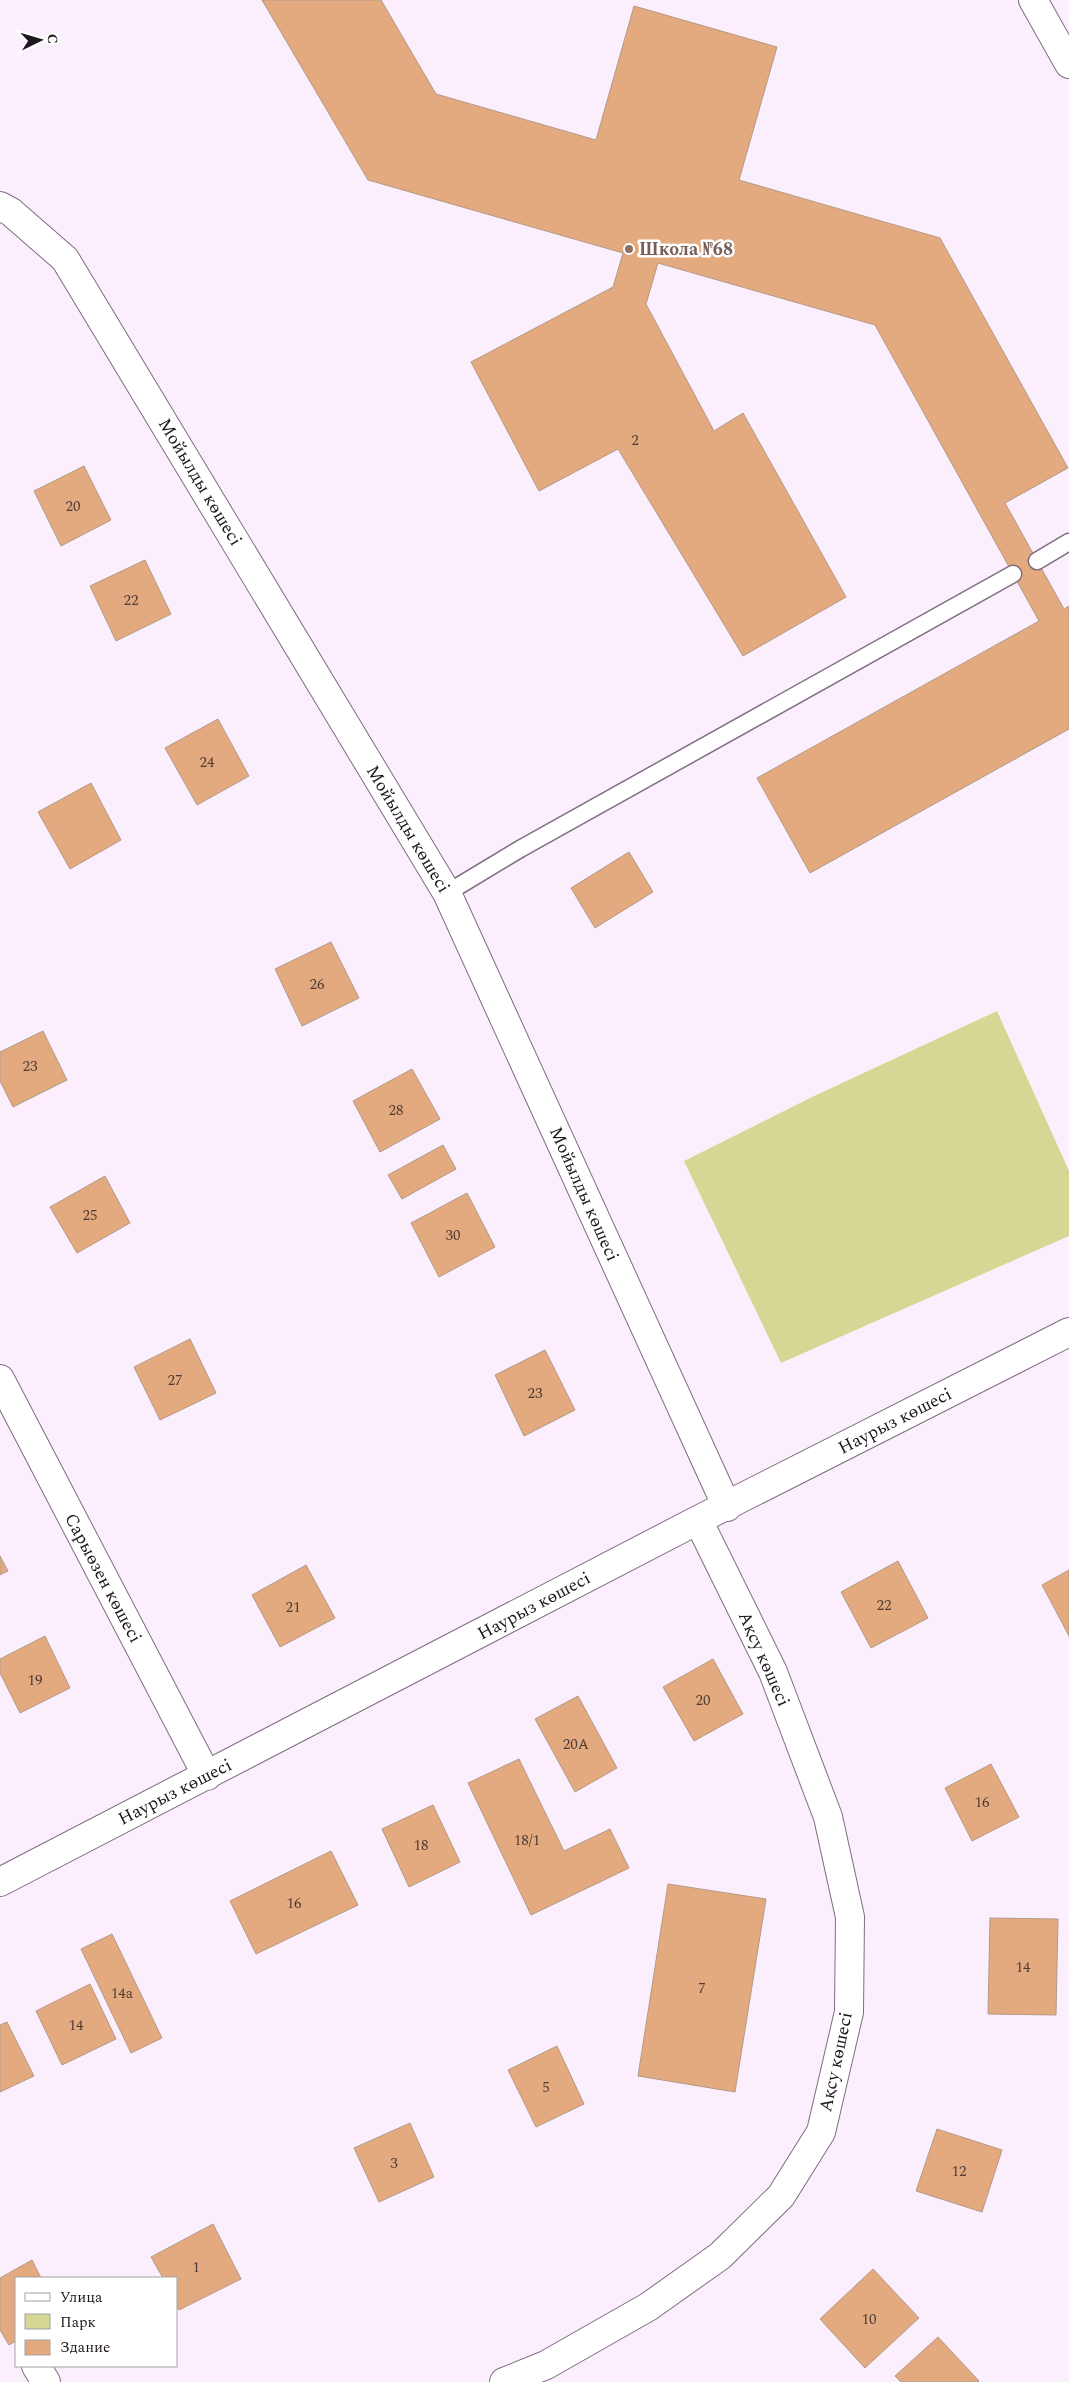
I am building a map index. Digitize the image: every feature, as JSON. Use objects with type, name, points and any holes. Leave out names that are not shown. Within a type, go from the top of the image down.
[{"type":"street","points":[[1033,0],[1069,64]]},
{"type":"street","name":"Мойылды көшесі","points":[[0,206],[11,212],[65,259],[447,893],[727,1508]]},
{"type":"street","name":"Наурыз көшесі","points":[[0,1882],[698,1520],[727,1508],[1069,1332]]},
{"type":"street","name":"Сарыөзен көшесі","points":[[0,1379],[207,1776]]},
{"type":"street","name":"Ақсу көшесі","points":[[504,2382],[546,2365],[648,2307],[720,2256],[781,2196],[821,2132],[849,2012],[850,1917],[828,1817],[773,1672],[698,1520]]},
{"type":"street","points":[[37,2367],[46,2382]]},
{"type":"lane","points":[[1037,561],[1069,542]]},
{"type":"lane","points":[[447,893],[529,844],[1013,574]]},
{"type":"green space","points":[[997,1011],[1069,1171],[1069,1236],[781,1363],[684,1161],[812,1097]]},
{"type":"building","points":[[262,0],[381,0],[436,94],[596,140],[634,6],[777,47],[739,180],[940,238],[1068,468],[1005,503],[1064,609],[1069,606],[1069,729],[810,873],[757,778],[1039,621],[875,325],[658,263],[646,304],[714,431],[743,413],[846,597],[743,656],[618,449],[539,491],[471,362],[613,287],[623,253],[368,180]]},
{"type":"building","points":[[84,466],[111,520],[61,546],[34,491]]},
{"type":"building","points":[[145,560],[171,614],[116,641],[90,586]]},
{"type":"building","points":[[218,719],[249,776],[197,805],[165,748]]},
{"type":"building","points":[[91,783],[121,840],[70,869],[38,812]]},
{"type":"building","points":[[629,852],[653,892],[595,928],[571,888]]},
{"type":"building","points":[[331,942],[359,998],[302,1026],[275,969]]},
{"type":"building","points":[[43,1031],[67,1080],[13,1107],[0,1081],[0,1052]]},
{"type":"building","points":[[412,1069],[440,1119],[380,1152],[353,1101]]},
{"type":"building","points":[[443,1145],[456,1169],[402,1199],[388,1175]]},
{"type":"building","points":[[105,1176],[130,1223],[77,1253],[50,1207]]},
{"type":"building","points":[[467,1193],[495,1247],[439,1277],[411,1223]]},
{"type":"building","points":[[190,1339],[216,1393],[160,1420],[134,1367]]},
{"type":"building","points":[[545,1350],[575,1410],[524,1436],[495,1375]]},
{"type":"building","points":[[0,1556],[8,1571],[0,1575]]},
{"type":"building","points":[[898,1561],[928,1618],[871,1648],[841,1592]]},
{"type":"building","points":[[306,1565],[335,1618],[280,1647],[252,1595]]},
{"type":"building","points":[[1069,1570],[1069,1636],[1042,1585]]},
{"type":"building","points":[[45,1636],[70,1688],[20,1713],[0,1673],[0,1659]]},
{"type":"building","points":[[713,1659],[743,1714],[694,1741],[663,1687]]},
{"type":"building","points":[[578,1696],[617,1768],[575,1792],[535,1719]]},
{"type":"building","points":[[519,1759],[564,1851],[610,1829],[629,1868],[531,1915],[468,1783]]},
{"type":"building","points":[[991,1764],[1019,1817],[972,1841],[945,1788]]},
{"type":"building","points":[[433,1805],[460,1862],[409,1887],[382,1829]]},
{"type":"building","points":[[331,1851],[358,1905],[256,1954],[230,1901]]},
{"type":"building","points":[[668,1884],[766,1899],[735,2092],[638,2076]]},
{"type":"building","points":[[990,1918],[1058,1919],[1056,2015],[988,2014]]},
{"type":"building","points":[[112,1934],[162,2038],[131,2053],[81,1949]]},
{"type":"building","points":[[90,1984],[116,2039],[62,2065],[36,2011]]},
{"type":"building","points":[[7,2022],[34,2076],[0,2092],[0,2025]]},
{"type":"building","points":[[557,2046],[584,2104],[536,2127],[508,2070]]},
{"type":"building","points":[[410,2123],[434,2177],[379,2202],[354,2148]]},
{"type":"building","points":[[937,2129],[1002,2150],[982,2212],[916,2191]]},
{"type":"building","points":[[213,2224],[241,2279],[179,2310],[178,2277],[162,2277],[151,2257]]},
{"type":"building","points":[[32,2260],[40,2277],[15,2277],[15,2342],[9,2345],[0,2330],[0,2278]]},
{"type":"building","points":[[873,2269],[919,2318],[865,2368],[820,2319]]},
{"type":"building","points":[[938,2337],[978,2382],[901,2382],[895,2376]]},
{"type":"place","name":"Школа №68","points":[[629,249]]}]
